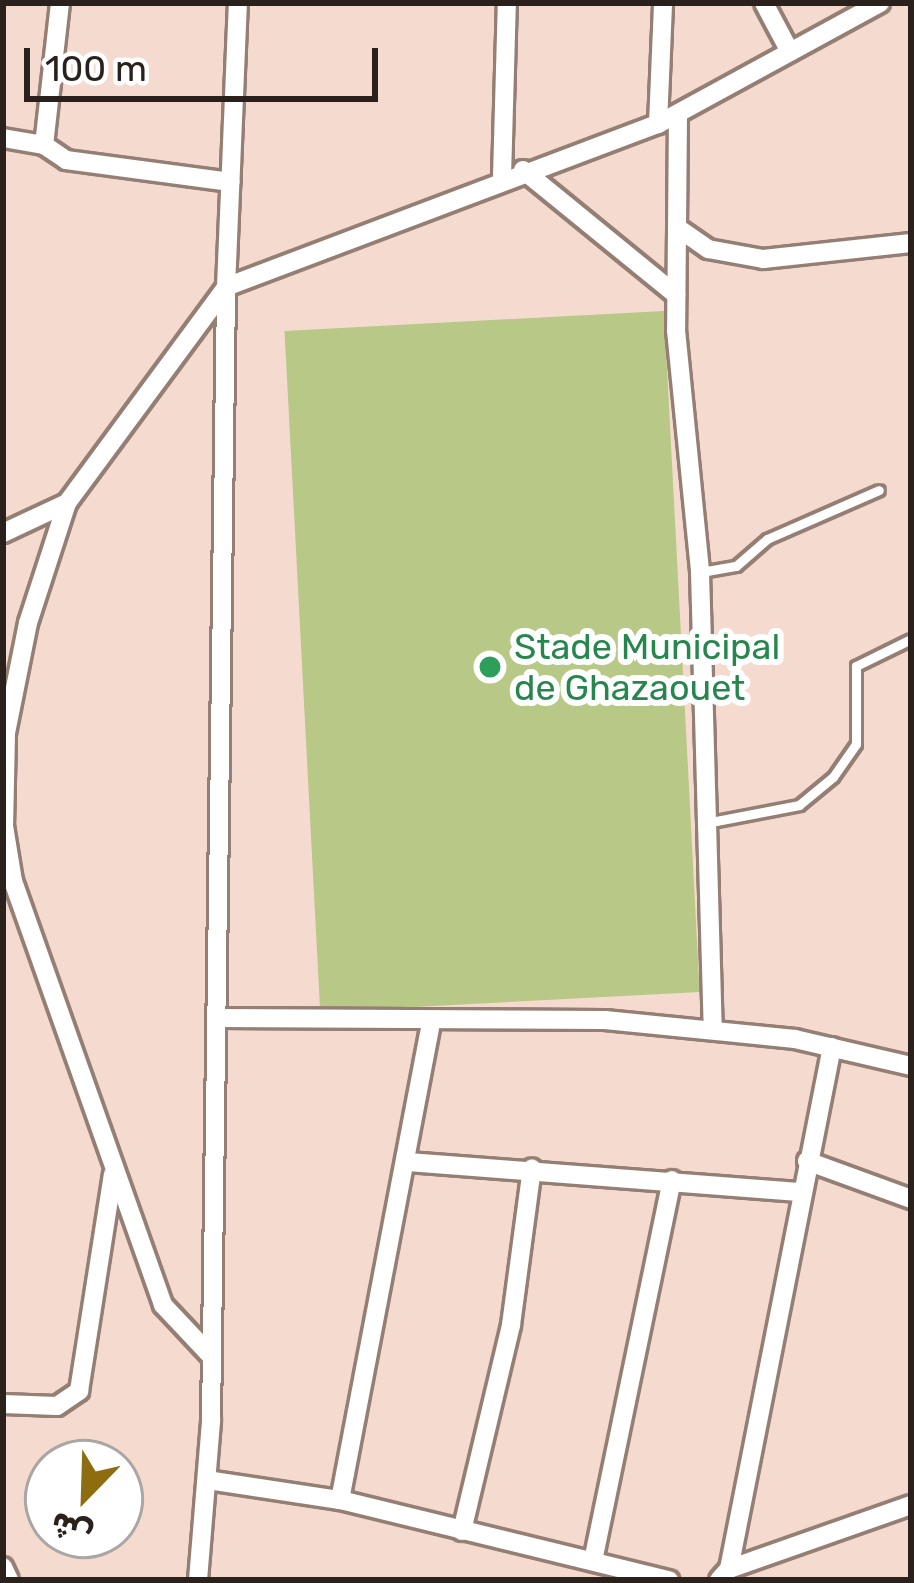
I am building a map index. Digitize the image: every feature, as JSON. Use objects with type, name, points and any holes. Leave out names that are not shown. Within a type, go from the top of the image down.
[{"type":"street","points":[[44,145],[60,3]]},
{"type":"street","points":[[198,1580],[211,1356],[226,286],[238,3]]},
{"type":"street","points":[[502,177],[507,3]]},
{"type":"street","points":[[658,124],[662,3]]},
{"type":"street","points":[[764,3],[790,52]]},
{"type":"street","points":[[211,1356],[163,1305],[13,880],[4,826],[12,703],[67,502],[226,286],[502,177],[658,124],[790,52],[849,11],[880,3]]},
{"type":"street","points":[[678,114],[676,295],[700,572],[711,822],[713,1028]]},
{"type":"street","points":[[3,138],[44,145],[80,163],[231,182]]},
{"type":"street","points":[[523,170],[676,295]]},
{"type":"street","points":[[678,228],[708,249],[763,259],[911,243]]},
{"type":"street","points":[[3,533],[67,502]]},
{"type":"street","points":[[218,1018],[713,1028],[832,1047],[911,1066]]},
{"type":"street","points":[[340,1501],[431,1023]]},
{"type":"street","points":[[724,1575],[832,1047]]},
{"type":"street","points":[[807,1161],[911,1199]]},
{"type":"street","points":[[408,1162],[799,1192]]},
{"type":"street","points":[[3,1403],[57,1406],[80,1391],[114,1168]]},
{"type":"street","points":[[462,1531],[511,1324],[532,1168]]},
{"type":"street","points":[[593,1562],[672,1180]]},
{"type":"street","points":[[207,1480],[340,1501],[669,1580]]},
{"type":"street","points":[[724,1575],[911,1505]]},
{"type":"street","points":[[3,1568],[9,1580]]},
{"type":"lane","points":[[700,572],[736,566],[767,539],[879,490]]},
{"type":"lane","points":[[711,822],[800,805],[833,777],[856,744],[856,666],[911,639]]},
{"type":"green space","name":"Stade Municipal de Ghazaouet","points":[[664,311],[700,992],[320,1012],[285,331]]},
{"type":"place","name":"Stade Municipal de Ghazaouet","points":[[490,667]]}]
